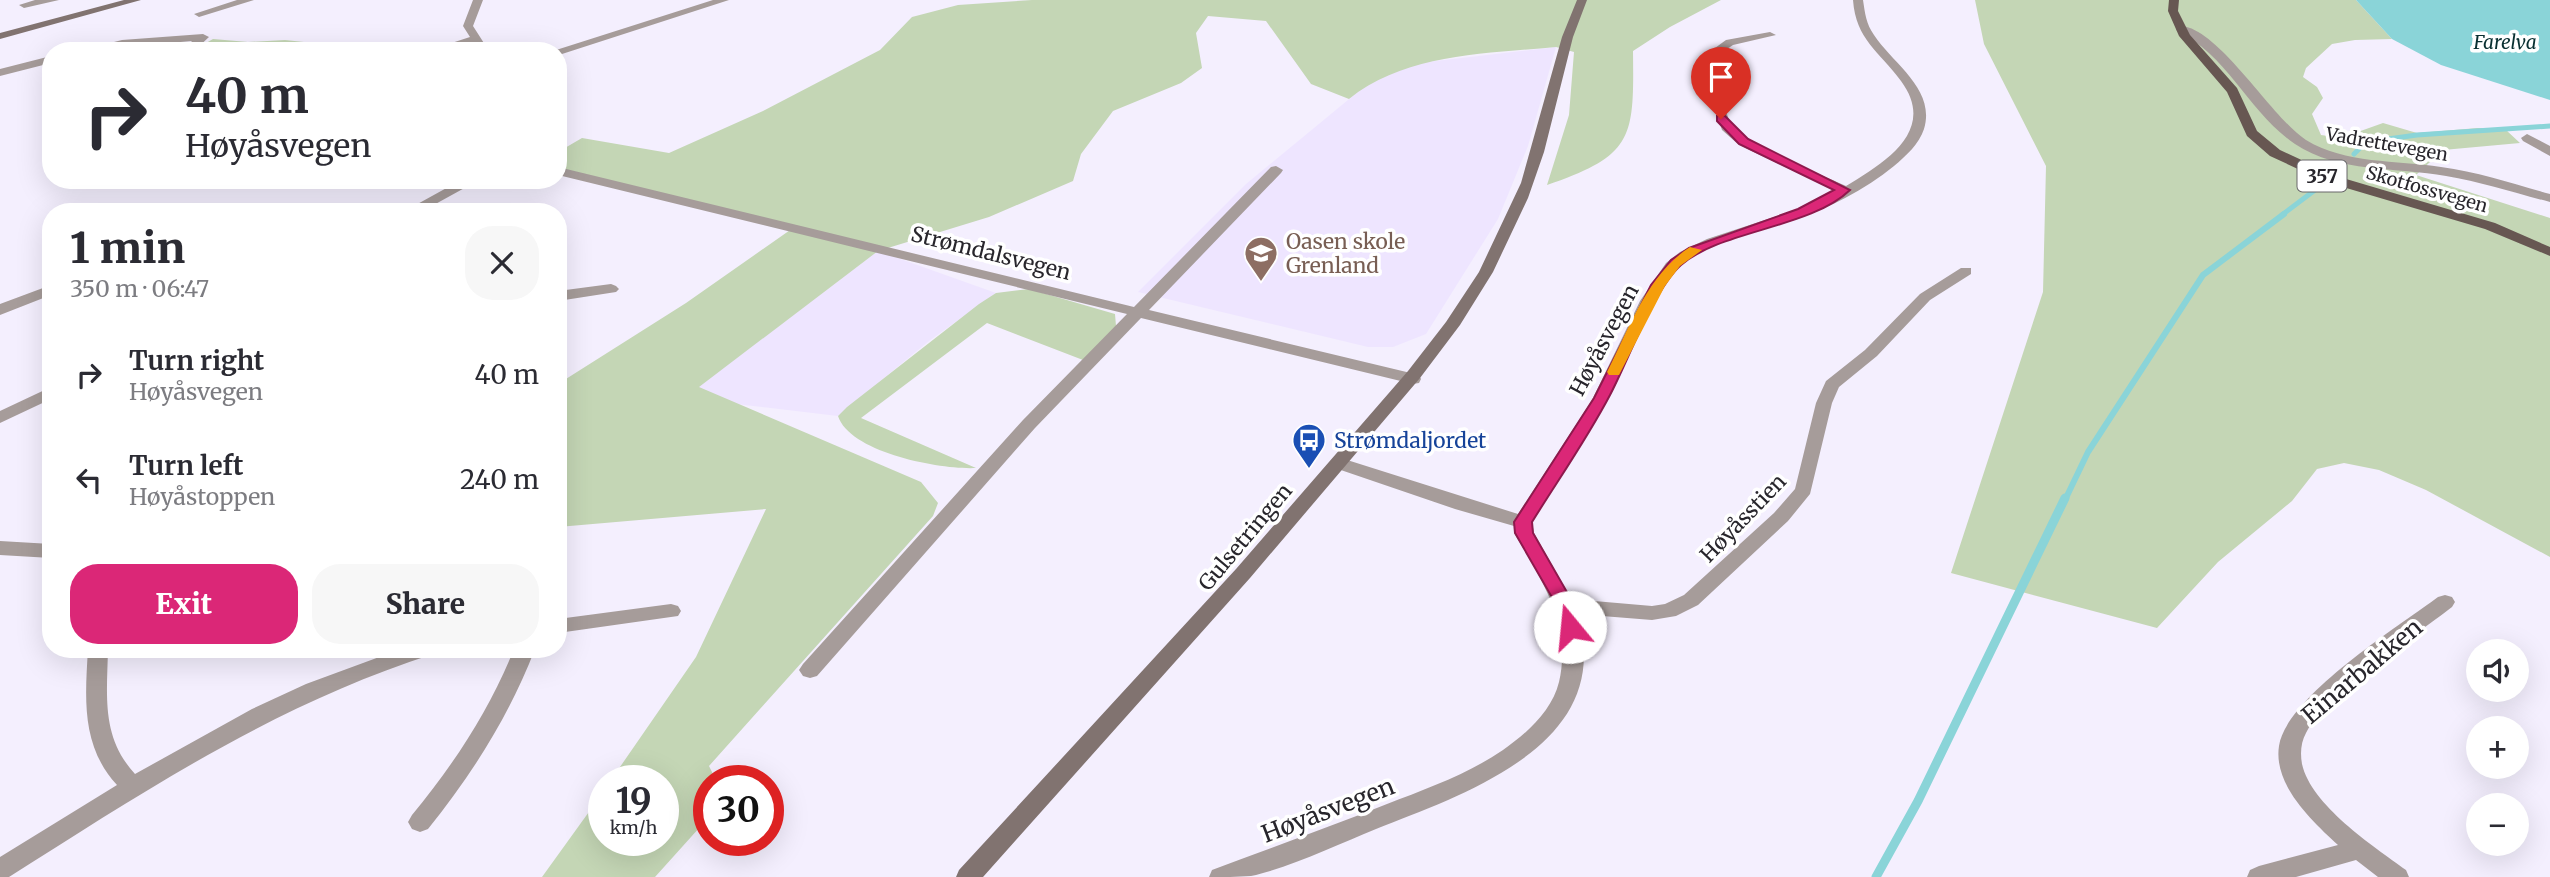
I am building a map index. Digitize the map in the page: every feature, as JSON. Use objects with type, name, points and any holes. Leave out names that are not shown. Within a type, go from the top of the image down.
[{"type":"main road","name":"Skotfossvegen","points":[[2174,0],[2173,11],[2180,28],[2233,91],[2251,133],[2275,153],[2331,180],[2490,226],[2550,252]]},
{"type":"street","points":[[24,5],[54,0]]},
{"type":"street","points":[[0,36],[136,0]]},
{"type":"street","points":[[199,14],[249,0]]},
{"type":"street","points":[[477,42],[468,26],[478,0]]},
{"type":"street","points":[[567,49],[724,0]]},
{"type":"street","name":"Gulsetringen","points":[[968,877],[1216,607],[1413,379],[1484,274],[1514,217],[1537,155],[1564,48],[1582,0]]},
{"type":"street","name":"Høyåsvegen","points":[[1221,877],[1481,776],[1531,741],[1550,720],[1563,697],[1572,669],[1573,648],[1566,606],[1524,533],[1523,522],[1601,398],[1658,285],[1675,263],[1706,244],[1803,212],[1844,190],[1895,159],[1918,132],[1918,99],[1901,73],[1865,32],[1858,15],[1858,0]]},
{"type":"street","name":"Vadrettevegen","points":[[2180,28],[2207,42],[2286,131],[2310,148],[2335,156],[2461,175],[2550,198]]},
{"type":"street","points":[[1770,35],[1730,42],[1718,50],[1716,65],[1721,119],[1744,142],[1844,190]]},
{"type":"street","points":[[136,42],[203,37],[197,42]]},
{"type":"street","points":[[464,42],[475,39]]},
{"type":"street","points":[[0,73],[42,61]]},
{"type":"street","points":[[2527,138],[2550,152]]},
{"type":"street","points":[[810,670],[1029,424],[1276,170]]},
{"type":"street","name":"Strømdalsvegen","points":[[567,173],[1413,379]]},
{"type":"street","points":[[427,203],[455,189]]},
{"type":"street","name":"Høyåsstien","points":[[1566,606],[1652,613],[1669,611],[1691,600],[1781,517],[1804,490],[1824,403],[1832,384],[1871,354],[1925,297],[1966,271]]},
{"type":"street","points":[[567,295],[611,289]]},
{"type":"street","points":[[0,310],[42,293]]},
{"type":"street","points":[[0,418],[42,397]]},
{"type":"street","points":[[1338,463],[1462,505],[1523,522]]},
{"type":"street","points":[[0,548],[42,550]]},
{"type":"street","name":"Einarbakken","points":[[2397,877],[2358,849],[2335,828],[2302,789],[2292,769],[2289,747],[2299,722],[2329,693],[2445,601]]},
{"type":"street","points":[[567,625],[671,611]]},
{"type":"street","points":[[98,658],[97,686],[104,748],[116,768],[134,788]]},
{"type":"street","points":[[0,870],[237,729],[330,682],[400,658]]},
{"type":"street","points":[[420,822],[464,768],[488,730],[512,684],[522,658]]},
{"type":"street","points":[[2259,877],[2358,849]]},
{"type":"shaded area","points":[[1556,47],[1528,146],[1498,219],[1426,334],[1393,347],[1368,347],[1138,292],[1246,184],[1371,81],[1418,63]]},
{"type":"shaded area","points":[[878,251],[996,293],[929,341],[838,416],[736,404],[698,387]]},
{"type":"green space","points":[[1032,0],[1721,0],[1670,27],[1633,51],[1632,104],[1623,139],[1613,152],[1597,164],[1547,185],[1569,115],[1574,52],[1556,47],[1448,58],[1396,72],[1349,99],[1311,84],[1266,21],[1208,16],[1196,33],[1202,68],[1181,83],[1113,111],[1081,154],[1073,181],[989,217],[878,251],[699,387],[921,482],[938,503],[933,516],[710,765],[693,765],[693,835],[679,850],[679,765],[621,765],[696,657],[766,509],[567,526],[567,378],[686,303],[793,228],[567,173],[567,147],[582,138],[669,153],[763,111],[880,50],[912,17],[958,5]]},
{"type":"green space","points":[[1975,0],[2356,0],[2392,39],[2332,44],[2306,68],[2303,77],[2317,87],[2323,98],[2312,114],[2321,135],[2341,138],[2383,123],[2417,133],[2478,128],[2506,130],[2520,143],[2443,150],[2416,175],[2550,218],[2550,557],[2426,490],[2379,470],[2344,463],[2317,469],[2292,501],[2218,562],[2157,628],[1951,573],[2043,292],[2046,166],[1984,44]]},
{"type":"green space","points":[[213,39],[248,42],[208,42]]},
{"type":"green space","points":[[285,40],[304,42],[248,42]]},
{"type":"green space","points":[[1029,289],[1115,314],[1116,326],[1083,360],[987,323],[861,418],[976,468],[942,466],[899,457],[860,440],[846,429],[838,416],[847,407],[979,304],[996,293]]},
{"type":"green space","points":[[588,813],[588,856],[674,856],[655,877],[542,877]]},
{"type":"water","name":"Farelva","points":[[2356,0],[2550,0],[2550,100],[2441,65],[2392,39]]},
{"type":"waterway","points":[[2354,154],[2366,142],[2417,135],[2550,126]]},
{"type":"waterway","points":[[2282,215],[2323,184]]},
{"type":"waterway","points":[[2065,500],[2088,452],[2203,275],[2284,214]]},
{"type":"waterway","points":[[1876,877],[1918,801],[2065,498]]},
{"type":"slow traffic","points":[[1614,372],[1658,285],[1675,263],[1695,250]]},
{"type":"place","name":"Oasen skole Grenland","points":[[1261,283]]},
{"type":"place","name":"Strømdaljordet","points":[[1309,470]]},
{"type":"route","points":[[1570,627],[1566,606],[1524,533],[1523,522],[1532,503],[1601,398],[1658,285],[1675,263],[1706,244],[1803,212],[1844,190],[1744,142],[1734,135],[1721,119]]}]
